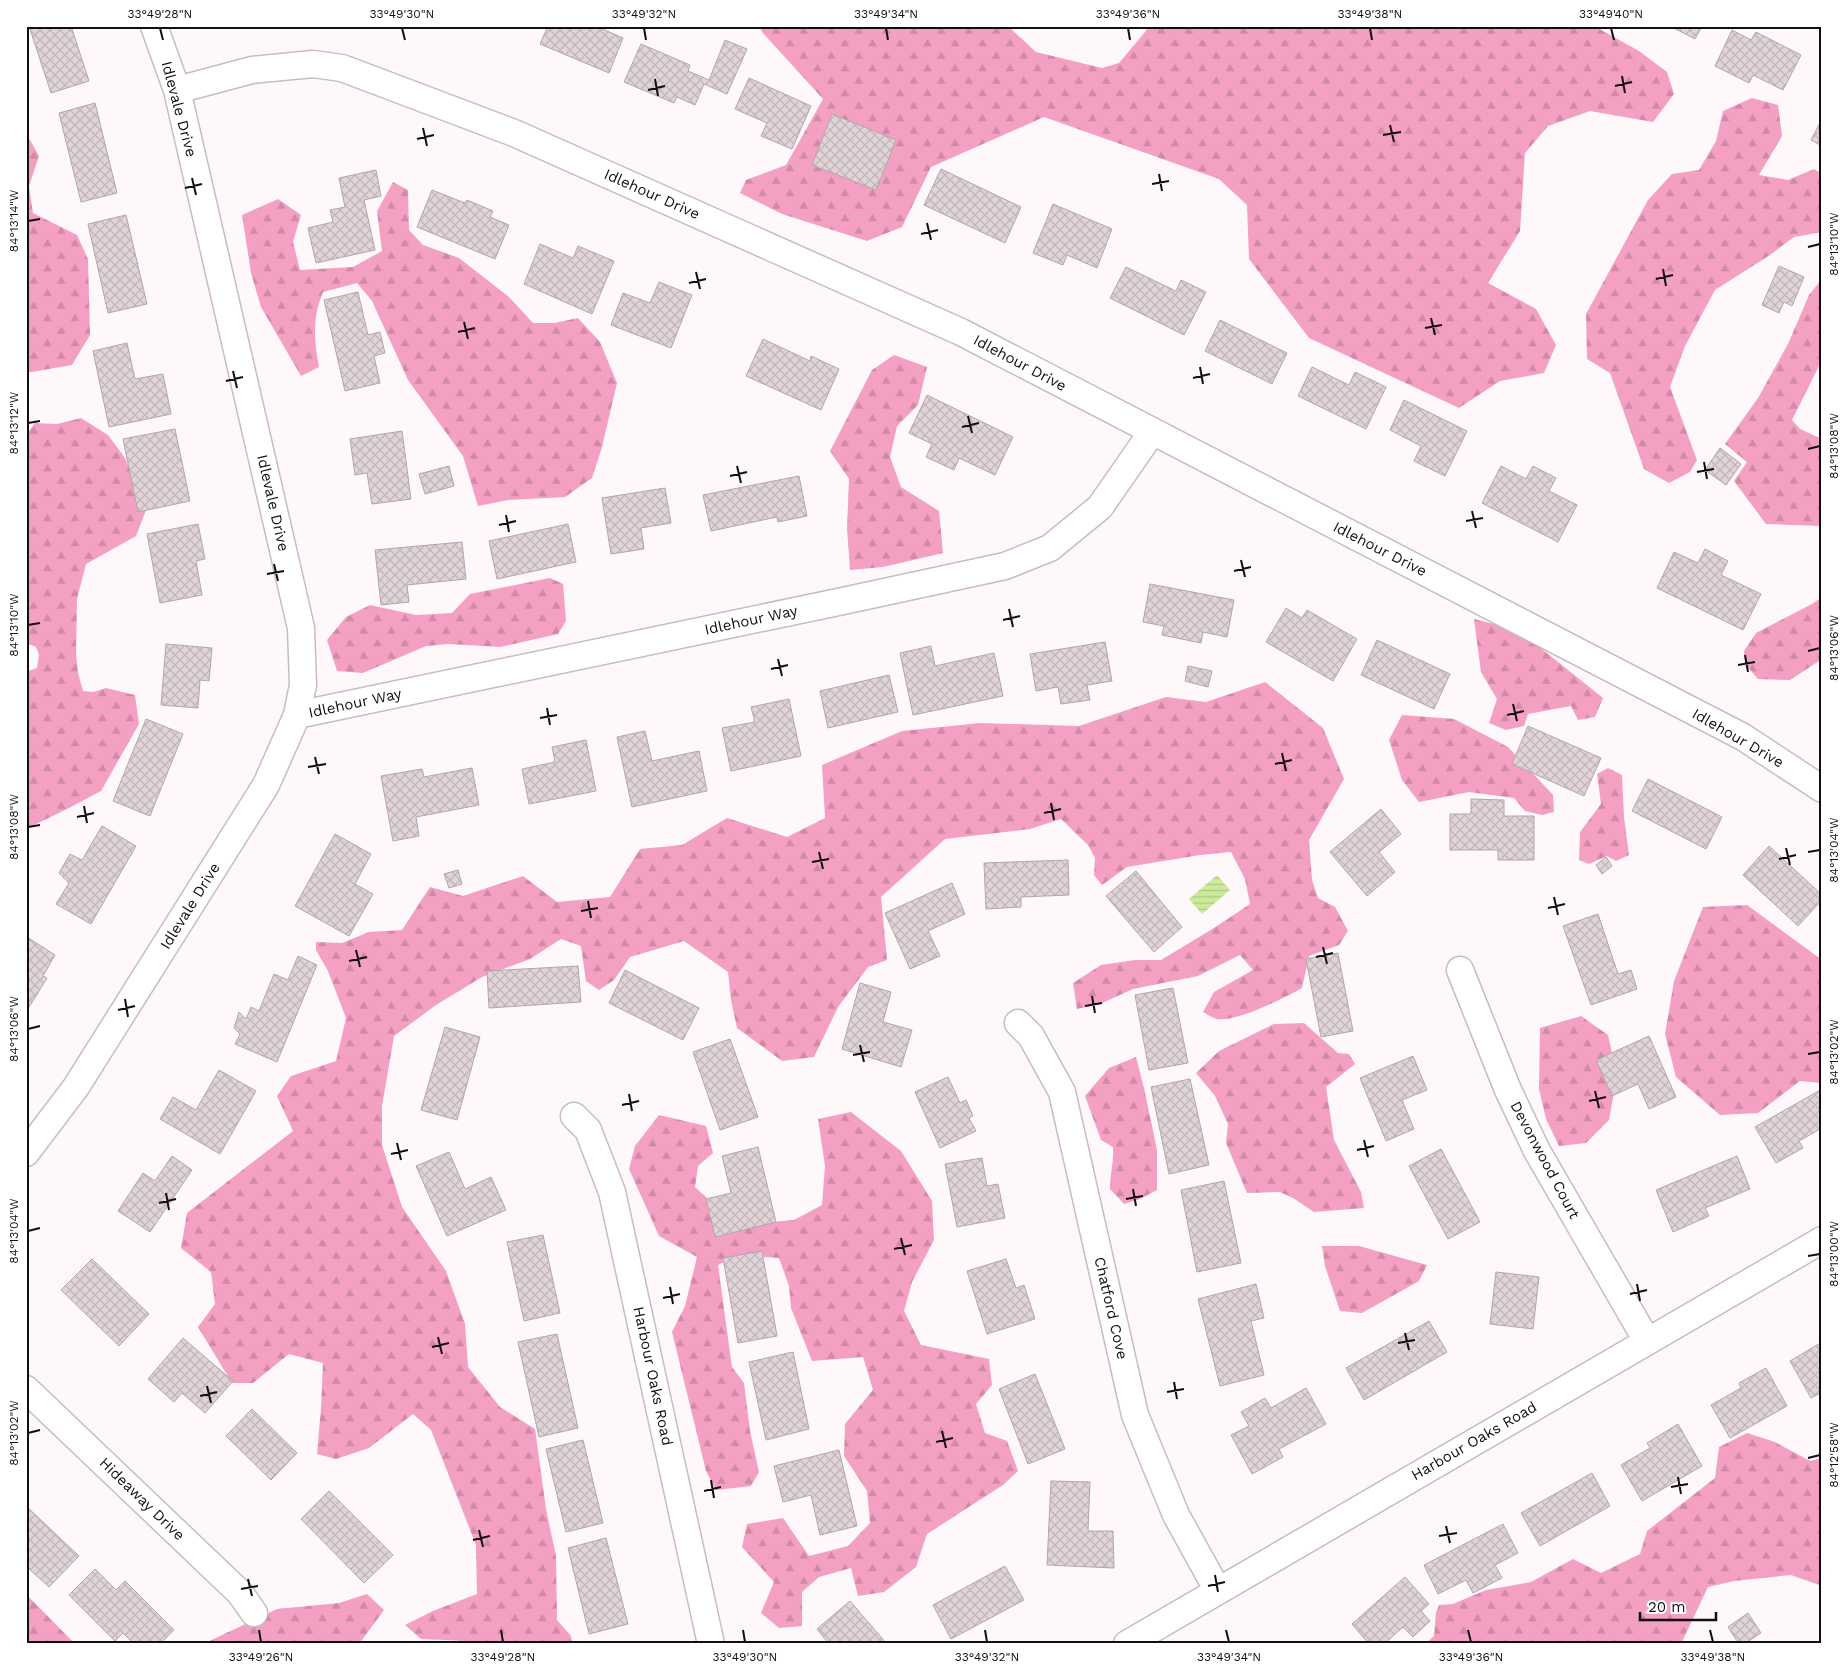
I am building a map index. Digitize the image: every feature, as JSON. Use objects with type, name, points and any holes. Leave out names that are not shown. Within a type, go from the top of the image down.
[{"type":"street","name":"Idlevale Drive","points":[[26,1153],[76,1087],[266,785],[297,715],[303,685],[302,628],[177,90],[154,26]]},
{"type":"street","name":"Idlehour Drive","points":[[177,90],[252,70],[313,64],[342,68],[514,133],[961,332],[1743,738],[1822,789]]},
{"type":"street","name":"Idlehour Way","points":[[297,715],[824,606],[1004,566],[1050,548],[1100,507],[1152,432]]},
{"type":"street","name":"Devonwood Court","points":[[1460,970],[1508,1090],[1537,1151],[1646,1341]]},
{"type":"street","name":"Chatford Cove","points":[[1018,1023],[1031,1036],[1062,1092],[1135,1415],[1176,1516],[1218,1591]]},
{"type":"street","name":"Harbour Oaks Road","points":[[574,1116],[588,1130],[612,1192],[711,1644]]},
{"type":"street","name":"Harbour Oaks Road","points":[[1127,1644],[1822,1240]]},
{"type":"street","name":"Hideaway Drive","points":[[26,1388],[240,1593],[254,1613]]},
{"type":"green space","points":[[760,26],[1012,26],[1011,29],[1036,52],[1102,68],[1119,63],[1150,26],[1594,26],[1639,51],[1667,72],[1674,94],[1653,122],[1590,111],[1548,126],[1525,153],[1520,231],[1488,283],[1536,309],[1556,345],[1544,373],[1500,381],[1459,408],[1309,338],[1249,259],[1247,205],[1219,179],[1044,117],[931,167],[902,227],[867,241],[782,214],[740,193],[746,180],[786,165],[823,99],[762,32]]},
{"type":"green space","points":[[1752,98],[1778,105],[1782,136],[1759,175],[1788,180],[1814,169],[1822,174],[1822,232],[1794,237],[1770,255],[1715,290],[1685,346],[1670,387],[1697,460],[1690,472],[1669,483],[1644,469],[1610,373],[1587,359],[1586,314],[1648,200],[1672,174],[1699,170],[1716,141],[1723,111]]},
{"type":"green space","points":[[26,133],[39,156],[29,186],[33,213],[77,235],[88,259],[90,335],[72,365],[26,373]]},
{"type":"green space","points":[[393,182],[408,190],[409,230],[423,245],[459,258],[509,297],[533,323],[554,323],[578,318],[600,342],[617,383],[602,447],[592,478],[565,497],[508,500],[478,506],[463,456],[408,380],[372,301],[357,283],[323,292],[317,311],[315,330],[319,367],[301,376],[261,307],[251,273],[242,215],[278,199],[301,215],[293,242],[300,270],[353,267],[382,251],[377,211]]},
{"type":"green space","points":[[1822,279],[1822,360],[1792,420],[1800,429],[1822,439],[1822,526],[1766,524],[1734,481],[1747,462],[1725,444],[1758,398],[1788,344],[1809,295]]},
{"type":"green space","points":[[894,355],[927,367],[918,405],[897,426],[890,457],[901,487],[939,511],[943,553],[883,567],[850,570],[847,528],[849,479],[830,451],[872,370]]},
{"type":"green space","points":[[81,418],[108,435],[125,458],[146,510],[136,536],[86,564],[77,599],[76,654],[78,673],[83,691],[94,692],[106,688],[135,695],[139,724],[101,791],[26,829],[26,672],[37,668],[39,655],[36,647],[26,643],[26,554],[28,552],[26,525],[26,435],[35,423],[57,424]]},
{"type":"green space","points":[[550,578],[563,584],[566,621],[558,634],[500,647],[449,644],[426,646],[363,673],[337,671],[327,640],[346,617],[370,605],[416,615],[452,613],[470,594]]},
{"type":"green space","points":[[1822,597],[1822,659],[1790,680],[1758,679],[1745,664],[1744,651],[1756,633]]},
{"type":"green space","points":[[1474,619],[1518,630],[1603,698],[1595,717],[1578,720],[1571,706],[1528,714],[1524,726],[1506,730],[1489,723],[1497,699],[1481,672]]},
{"type":"green space","points":[[1265,682],[1323,728],[1344,779],[1309,840],[1312,880],[1318,898],[1335,907],[1348,931],[1339,945],[1309,956],[1302,988],[1261,1008],[1226,1019],[1217,1019],[1203,1012],[1214,992],[1253,970],[1240,955],[1198,976],[1133,989],[1100,1004],[1077,1009],[1073,983],[1101,965],[1135,960],[1161,960],[1250,904],[1245,879],[1231,852],[1127,867],[1102,885],[1094,875],[1095,858],[1088,845],[1061,819],[1030,829],[945,839],[881,897],[887,960],[868,967],[838,1007],[814,1057],[782,1061],[737,1028],[728,972],[684,941],[630,957],[614,980],[599,990],[586,981],[581,946],[561,939],[530,959],[482,977],[436,1005],[394,1036],[382,1106],[382,1145],[402,1207],[446,1271],[465,1324],[468,1367],[500,1407],[535,1429],[546,1509],[556,1556],[557,1620],[571,1636],[572,1644],[491,1644],[490,1642],[421,1639],[405,1625],[433,1611],[477,1594],[476,1545],[431,1430],[413,1414],[369,1448],[336,1459],[317,1454],[323,1363],[289,1354],[253,1383],[232,1383],[198,1327],[215,1304],[211,1272],[181,1248],[187,1213],[293,1131],[277,1096],[291,1076],[336,1061],[346,1018],[328,971],[316,950],[316,942],[342,943],[369,932],[402,930],[430,887],[463,896],[523,876],[557,902],[610,897],[640,849],[682,845],[727,818],[787,837],[825,818],[822,765],[902,731],[980,723],[1079,726],[1166,697],[1206,702]]},
{"type":"green space","points":[[1402,715],[1454,719],[1508,747],[1553,795],[1554,812],[1542,815],[1525,811],[1514,798],[1469,792],[1419,802],[1402,780],[1389,740]]},
{"type":"green space","points":[[1608,768],[1622,775],[1624,817],[1629,855],[1616,861],[1607,856],[1589,864],[1579,860],[1580,832],[1601,804],[1597,774]]},
{"type":"green space","points":[[1747,905],[1822,960],[1822,1083],[1800,1081],[1758,1113],[1720,1115],[1676,1077],[1665,1034],[1674,981],[1703,907]]},
{"type":"green space","points":[[1581,1016],[1608,1035],[1617,1075],[1609,1120],[1586,1143],[1559,1146],[1546,1119],[1539,1089],[1540,1028]]},
{"type":"green space","points":[[1304,1023],[1338,1053],[1349,1054],[1355,1064],[1326,1087],[1334,1140],[1361,1192],[1364,1208],[1314,1212],[1280,1192],[1247,1193],[1226,1143],[1228,1124],[1215,1096],[1196,1073],[1219,1051],[1274,1024]]},
{"type":"green space","points":[[1136,1057],[1157,1150],[1157,1190],[1140,1199],[1124,1204],[1110,1189],[1113,1147],[1101,1140],[1085,1096],[1109,1068]]},
{"type":"green space","points":[[851,1112],[901,1151],[932,1201],[934,1240],[912,1282],[904,1311],[921,1345],[989,1359],[992,1385],[976,1404],[985,1433],[1007,1441],[1018,1471],[1003,1485],[927,1534],[916,1567],[884,1592],[858,1596],[851,1568],[819,1577],[802,1592],[802,1626],[779,1628],[761,1613],[774,1582],[742,1547],[747,1524],[783,1518],[809,1556],[848,1546],[870,1523],[867,1491],[844,1456],[845,1424],[873,1390],[863,1357],[812,1361],[791,1308],[789,1286],[779,1258],[737,1255],[718,1265],[732,1367],[744,1383],[750,1431],[759,1472],[751,1486],[716,1490],[706,1471],[672,1332],[685,1306],[697,1257],[659,1236],[629,1169],[635,1146],[659,1115],[706,1126],[713,1153],[698,1166],[695,1187],[736,1225],[794,1220],[822,1205],[825,1166],[818,1119]]},
{"type":"green space","points":[[1322,1246],[1359,1246],[1427,1265],[1419,1281],[1362,1313],[1340,1311],[1325,1266]]},
{"type":"green space","points":[[1747,1433],[1775,1442],[1810,1461],[1822,1458],[1822,1586],[1791,1575],[1734,1581],[1708,1587],[1681,1644],[1425,1644],[1434,1636],[1436,1613],[1439,1605],[1453,1604],[1486,1590],[1531,1582],[1573,1559],[1601,1573],[1640,1554],[1647,1531],[1715,1478],[1719,1447]]},
{"type":"green space","points":[[26,1594],[75,1644],[26,1644]]},
{"type":"green space","points":[[367,1594],[384,1610],[359,1644],[203,1644],[277,1609],[339,1603]]},
{"type":"shaded area","points":[[1217,875],[1230,890],[1202,914],[1189,899]]},
{"type":"building","points":[[29,26],[71,26],[89,81],[51,93]]},
{"type":"building","points":[[548,26],[596,26],[623,38],[609,73],[540,44]]},
{"type":"building","points":[[1670,26],[1702,26],[1695,39]]},
{"type":"building","points":[[1732,30],[1751,40],[1756,32],[1801,55],[1783,90],[1753,75],[1749,83],[1715,66]]},
{"type":"building","points":[[725,40],[747,49],[727,94],[704,84],[695,105],[677,97],[674,103],[624,82],[641,44],[690,65],[688,71],[709,80]]},
{"type":"building","points":[[749,78],[811,106],[792,149],[761,136],[767,123],[735,109]]},
{"type":"building","points":[[95,103],[117,193],[81,202],[59,113]]},
{"type":"building","points":[[832,114],[896,140],[876,190],[812,165]]},
{"type":"building","points":[[1822,119],[1822,146],[1811,140]]},
{"type":"building","points":[[941,169],[1021,207],[1005,243],[924,205]]},
{"type":"building","points":[[376,170],[381,196],[364,200],[375,250],[316,263],[308,228],[333,222],[330,210],[345,207],[339,178]]},
{"type":"building","points":[[432,190],[465,203],[467,200],[493,211],[490,217],[509,225],[495,259],[417,227]]},
{"type":"building","points":[[1053,204],[1112,229],[1097,268],[1067,255],[1063,265],[1033,253]]},
{"type":"building","points":[[126,215],[147,304],[108,313],[88,224]]},
{"type":"building","points":[[540,244],[573,258],[578,246],[614,261],[592,314],[524,284]]},
{"type":"building","points":[[1779,266],[1804,277],[1792,306],[1784,302],[1779,313],[1762,305]]},
{"type":"building","points":[[1126,267],[1176,291],[1181,280],[1206,292],[1184,335],[1110,298]]},
{"type":"building","points":[[659,282],[692,295],[671,348],[611,325],[623,293],[650,303]]},
{"type":"building","points":[[358,292],[368,335],[380,332],[385,353],[374,356],[380,383],[345,391],[324,300]]},
{"type":"building","points":[[1220,320],[1287,353],[1272,384],[1205,351]]},
{"type":"building","points":[[763,339],[810,361],[811,356],[839,369],[821,410],[746,376]]},
{"type":"building","points":[[127,343],[135,379],[163,374],[171,414],[109,427],[93,351]]},
{"type":"building","points":[[1312,367],[1349,385],[1355,372],[1386,387],[1366,429],[1298,396]]},
{"type":"building","points":[[927,395],[1013,437],[995,475],[959,458],[954,470],[926,457],[932,444],[909,433]]},
{"type":"building","points":[[1404,400],[1467,431],[1445,476],[1414,461],[1421,446],[1390,430]]},
{"type":"building","points":[[175,429],[190,501],[138,512],[123,439]]},
{"type":"building","points":[[402,431],[411,499],[372,504],[367,473],[355,475],[350,439]]},
{"type":"building","points":[[1720,448],[1741,464],[1726,485],[1705,470]]},
{"type":"building","points":[[449,466],[454,486],[425,494],[419,474]]},
{"type":"building","points":[[1501,466],[1526,479],[1533,466],[1556,478],[1549,491],[1577,505],[1558,542],[1482,503]]},
{"type":"building","points":[[799,476],[807,516],[778,522],[777,517],[711,531],[703,495]]},
{"type":"building","points":[[665,488],[671,523],[641,528],[644,549],[611,554],[602,498]]},
{"type":"building","points":[[198,524],[205,559],[196,561],[202,595],[160,603],[147,534]]},
{"type":"building","points":[[568,524],[576,562],[497,579],[489,541]]},
{"type":"building","points":[[462,542],[466,579],[407,585],[409,602],[381,605],[375,550]]},
{"type":"building","points":[[1705,549],[1728,561],[1721,575],[1761,594],[1743,630],[1657,588],[1674,552],[1698,563]]},
{"type":"building","points":[[1150,584],[1234,600],[1227,637],[1203,632],[1201,643],[1162,635],[1164,626],[1143,622]]},
{"type":"building","points":[[1286,608],[1302,618],[1307,610],[1357,639],[1333,681],[1266,642]]},
{"type":"building","points":[[1377,640],[1450,674],[1434,709],[1361,675]]},
{"type":"building","points":[[1105,642],[1112,681],[1087,685],[1090,700],[1061,704],[1058,687],[1036,691],[1030,654]]},
{"type":"building","points":[[166,644],[212,648],[209,681],[200,680],[198,708],[161,705]]},
{"type":"building","points":[[931,646],[935,666],[994,653],[1003,696],[913,715],[900,653]]},
{"type":"building","points":[[1188,666],[1212,671],[1208,687],[1185,681]]},
{"type":"building","points":[[889,675],[898,712],[828,728],[820,691]]},
{"type":"building","points":[[789,699],[801,756],[731,771],[722,728],[755,722],[751,707]]},
{"type":"building","points":[[146,719],[183,734],[150,816],[113,801]]},
{"type":"building","points":[[1528,726],[1601,758],[1584,796],[1512,764]]},
{"type":"building","points":[[645,731],[652,761],[699,751],[707,791],[632,807],[617,737]]},
{"type":"building","points":[[586,740],[596,791],[529,804],[522,769],[555,762],[552,747]]},
{"type":"building","points":[[472,768],[479,805],[416,817],[419,836],[393,841],[381,776],[422,769],[424,777]]},
{"type":"building","points":[[1648,779],[1722,817],[1706,849],[1632,811]]},
{"type":"building","points":[[1471,799],[1504,800],[1504,816],[1534,816],[1534,860],[1498,860],[1498,850],[1450,850],[1450,814],[1471,814]]},
{"type":"building","points":[[1381,809],[1401,834],[1379,852],[1395,872],[1367,896],[1330,852]]},
{"type":"building","points":[[102,826],[136,846],[91,924],[56,904],[69,883],[59,873],[70,854],[82,860]]},
{"type":"building","points":[[335,834],[371,854],[355,884],[373,894],[349,936],[295,906]]},
{"type":"building","points":[[1769,846],[1822,895],[1822,900],[1798,926],[1743,875]]},
{"type":"building","points":[[1606,857],[1612,866],[1602,874],[1596,865]]},
{"type":"building","points":[[1068,860],[1069,895],[1021,897],[1021,907],[986,909],[984,863]]},
{"type":"building","points":[[458,870],[462,884],[449,888],[444,874]]},
{"type":"building","points":[[1136,871],[1182,927],[1154,952],[1106,896]]},
{"type":"building","points":[[952,883],[965,914],[928,931],[940,956],[910,969],[885,913]]},
{"type":"building","points":[[1598,914],[1618,974],[1631,970],[1637,989],[1591,1005],[1563,926]]},
{"type":"building","points":[[27,937],[55,955],[43,976],[47,978],[26,1012]]},
{"type":"building","points":[[1338,953],[1353,1031],[1321,1037],[1306,959]]},
{"type":"building","points":[[298,956],[317,965],[277,1062],[235,1044],[240,1034],[234,1028],[239,1012],[246,1019],[251,1007],[259,1011],[274,974],[288,980]]},
{"type":"building","points":[[578,966],[581,1002],[489,1008],[487,971]]},
{"type":"building","points":[[625,970],[699,1008],[683,1040],[609,1003]]},
{"type":"building","points":[[860,983],[891,992],[883,1022],[912,1030],[901,1067],[842,1049]]},
{"type":"building","points":[[1173,988],[1188,1063],[1149,1070],[1135,995]]},
{"type":"building","points":[[445,1027],[480,1037],[457,1120],[421,1110]]},
{"type":"building","points":[[1649,1036],[1676,1097],[1649,1109],[1638,1084],[1612,1096],[1596,1060]]},
{"type":"building","points":[[730,1039],[758,1117],[720,1130],[693,1052]]},
{"type":"building","points":[[1413,1056],[1427,1090],[1402,1100],[1414,1129],[1386,1141],[1360,1078]]},
{"type":"building","points":[[219,1070],[256,1091],[220,1154],[160,1119],[173,1097],[196,1110]]},
{"type":"building","points":[[948,1077],[960,1103],[966,1100],[973,1116],[969,1118],[976,1131],[940,1148],[915,1092]]},
{"type":"building","points":[[1190,1079],[1209,1165],[1169,1174],[1151,1087]]},
{"type":"building","points":[[1822,1089],[1822,1128],[1799,1141],[1803,1148],[1776,1163],[1755,1127]]},
{"type":"building","points":[[758,1147],[776,1222],[715,1237],[706,1199],[731,1193],[722,1156]]},
{"type":"building","points":[[1441,1149],[1480,1222],[1448,1239],[1409,1166]]},
{"type":"building","points":[[449,1152],[465,1189],[491,1177],[506,1210],[447,1236],[416,1166]]},
{"type":"building","points":[[172,1156],[192,1170],[150,1232],[118,1211],[143,1173],[155,1181]]},
{"type":"building","points":[[1737,1156],[1750,1189],[1705,1208],[1709,1216],[1673,1232],[1656,1190]]},
{"type":"building","points":[[982,1158],[987,1186],[998,1184],[1005,1218],[957,1227],[945,1164]]},
{"type":"building","points":[[1224,1181],[1241,1263],[1197,1272],[1181,1190]]},
{"type":"building","points":[[543,1235],[560,1313],[524,1321],[507,1242]]},
{"type":"building","points":[[762,1251],[777,1336],[738,1343],[723,1258]]},
{"type":"building","points":[[92,1259],[149,1314],[119,1346],[61,1290]]},
{"type":"building","points":[[1006,1259],[1016,1288],[1024,1285],[1035,1319],[987,1334],[967,1271]]},
{"type":"building","points":[[1496,1272],[1539,1277],[1533,1329],[1490,1324]]},
{"type":"building","points":[[1256,1284],[1264,1318],[1251,1321],[1264,1375],[1220,1386],[1198,1299]]},
{"type":"building","points":[[1429,1321],[1447,1352],[1364,1400],[1346,1368]]},
{"type":"building","points":[[557,1334],[578,1428],[539,1437],[518,1342]]},
{"type":"building","points":[[183,1338],[233,1381],[205,1413],[182,1393],[174,1402],[148,1379]]},
{"type":"building","points":[[1822,1342],[1822,1392],[1811,1398],[1790,1361]]},
{"type":"building","points":[[793,1352],[809,1429],[766,1440],[749,1362]]},
{"type":"building","points":[[1766,1368],[1787,1406],[1730,1438],[1711,1405],[1741,1388],[1739,1383]]},
{"type":"building","points":[[1035,1374],[1065,1449],[1028,1464],[999,1389]]},
{"type":"building","points":[[1306,1388],[1326,1424],[1279,1449],[1283,1457],[1252,1474],[1231,1435],[1249,1426],[1241,1412],[1265,1398],[1271,1408]]},
{"type":"building","points":[[252,1409],[297,1453],[271,1480],[226,1436]]},
{"type":"building","points":[[1678,1424],[1702,1466],[1642,1501],[1621,1465],[1650,1448],[1647,1443]]},
{"type":"building","points":[[583,1440],[603,1523],[566,1532],[546,1449]]},
{"type":"building","points":[[839,1450],[857,1526],[820,1535],[811,1495],[783,1502],[774,1466]]},
{"type":"building","points":[[1592,1473],[1610,1506],[1540,1546],[1521,1513]]},
{"type":"building","points":[[1051,1481],[1090,1482],[1088,1531],[1113,1531],[1114,1568],[1047,1565]]},
{"type":"building","points":[[329,1491],[393,1555],[364,1583],[301,1519]]},
{"type":"building","points":[[26,1506],[79,1556],[49,1587],[26,1566]]},
{"type":"building","points":[[1503,1524],[1518,1553],[1495,1565],[1502,1578],[1473,1593],[1466,1580],[1438,1594],[1424,1565]]},
{"type":"building","points":[[606,1538],[628,1624],[589,1634],[568,1548]]},
{"type":"building","points":[[1005,1566],[1024,1600],[951,1639],[933,1605]]},
{"type":"building","points":[[95,1569],[116,1590],[125,1581],[174,1630],[160,1644],[134,1644],[123,1633],[115,1641],[69,1595]]},
{"type":"building","points":[[1405,1577],[1429,1604],[1421,1611],[1430,1621],[1413,1637],[1403,1627],[1384,1644],[1369,1644],[1352,1624]]},
{"type":"building","points":[[850,1601],[887,1644],[829,1644],[817,1629]]},
{"type":"building","points":[[1748,1613],[1761,1633],[1744,1644],[1739,1644],[1728,1627]]}]
